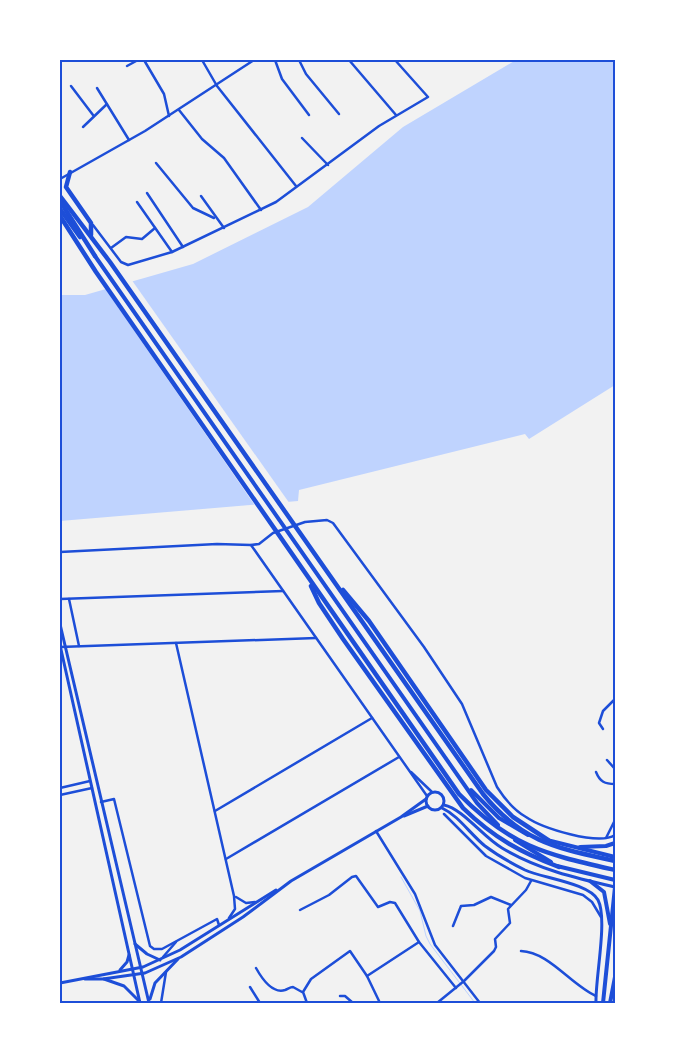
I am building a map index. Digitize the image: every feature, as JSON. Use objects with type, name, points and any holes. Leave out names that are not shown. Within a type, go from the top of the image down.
[{"type":"highway","points":[[70,172],[66,187],[91,223],[91,235]]},
{"type":"highway","points":[[60,196],[91,235],[495,808],[509,822],[538,841],[615,861]]},
{"type":"highway","points":[[60,201],[95,256]]},
{"type":"highway","points":[[60,209],[95,256]]},
{"type":"highway","points":[[60,216],[96,272],[458,794],[494,827],[533,848],[615,870]]},
{"type":"highway","points":[[322,564],[369,621],[486,790],[513,817],[548,840]]},
{"type":"highway","points":[[306,575],[319,603],[456,800],[488,831],[517,850],[559,867]]},
{"type":"main road","points":[[95,256],[477,803],[494,822],[519,843],[559,867],[615,880]]},
{"type":"main road","points":[[466,785],[492,811],[515,829],[530,836],[615,857]]},
{"type":"main road","points":[[575,847],[606,846],[615,843]]},
{"type":"main road","points":[[590,881],[600,888],[606,897],[611,934]]},
{"type":"main road","points":[[603,1003],[615,887]]},
{"type":"main road","points":[[610,1003],[615,977]]},
{"type":"street","points":[[127,66],[138,60]]},
{"type":"street","points":[[144,60],[164,94],[169,116]]},
{"type":"street","points":[[202,60],[217,86],[296,186]]},
{"type":"street","points":[[60,179],[179,110],[254,60]]},
{"type":"street","points":[[275,60],[282,79],[309,115]]},
{"type":"street","points":[[298,60],[307,75],[340,114]]},
{"type":"street","points":[[349,60],[396,115]]},
{"type":"street","points":[[91,223],[121,262],[128,265],[172,252],[276,202],[396,115],[428,97],[395,60]]},
{"type":"street","points":[[71,86],[94,115]]},
{"type":"street","points":[[97,88],[129,140]]},
{"type":"street","points":[[83,127],[107,104]]},
{"type":"street","points":[[179,110],[202,139],[224,158],[260,210]]},
{"type":"street","points":[[302,138],[328,165]]},
{"type":"street","points":[[156,164],[193,208],[214,218],[224,228]]},
{"type":"street","points":[[147,193],[183,246]]},
{"type":"street","points":[[201,196],[212,209],[214,218]]},
{"type":"street","points":[[137,202],[172,252]]},
{"type":"street","points":[[111,248],[126,238],[142,239],[155,228]]},
{"type":"street","points":[[60,552],[217,544],[251,545],[259,544],[273,534],[305,522],[326,520],[333,523],[424,647],[462,704],[497,787],[505,798],[524,816],[541,825],[573,834],[606,838],[615,835]]},
{"type":"street","points":[[251,545],[406,767],[427,798],[428,806],[434,810],[443,806],[455,808],[488,838],[514,855],[545,869],[615,887]]},
{"type":"street","points":[[61,600],[283,591]]},
{"type":"street","points":[[69,599],[79,646]]},
{"type":"street","points":[[60,624],[149,1003]]},
{"type":"street","points":[[140,1003],[130,950],[60,646],[316,638]]},
{"type":"street","points":[[176,643],[234,896],[235,908],[228,920]]},
{"type":"street","points":[[603,729],[599,723],[602,713],[615,699]]},
{"type":"street","points":[[215,811],[372,718]]},
{"type":"street","points":[[226,859],[399,757]]},
{"type":"street","points":[[607,760],[615,769]]},
{"type":"street","points":[[406,767],[432,792],[441,794],[444,798],[443,806]]},
{"type":"street","points":[[596,772],[600,780],[606,784],[615,784]]},
{"type":"street","points":[[60,788],[91,781]]},
{"type":"street","points":[[60,795],[92,788]]},
{"type":"street","points":[[60,983],[140,968],[180,950],[255,902],[401,817],[427,798],[432,792]]},
{"type":"street","points":[[101,802],[114,799],[147,941],[154,949],[158,950],[217,919],[219,925]]},
{"type":"street","points":[[401,817],[428,806]]},
{"type":"street","points":[[443,806],[484,846],[507,860],[543,877],[585,888],[594,894],[599,903],[601,917],[596,1003]]},
{"type":"street","points":[[444,814],[486,856],[531,880],[583,895],[592,902],[601,917]]},
{"type":"street","points":[[606,838],[615,820]]},
{"type":"street","points":[[376,831],[415,894],[435,945],[480,1003]]},
{"type":"street","points":[[300,910],[356,876],[378,907],[390,902],[395,903],[419,942],[456,988]]},
{"type":"street","points":[[438,1003],[464,982],[496,947],[495,939],[510,923],[507,914],[511,905],[526,890],[531,880]]},
{"type":"street","points":[[149,1003],[155,982],[166,970],[181,957],[273,896],[278,889]]},
{"type":"street","points":[[234,896],[246,902],[255,902]]},
{"type":"street","points":[[453,926],[461,906],[474,905],[491,897],[511,905]]},
{"type":"street","points":[[592,902],[599,903]]},
{"type":"street","points":[[160,960],[178,940]]},
{"type":"street","points":[[367,976],[419,942]]},
{"type":"street","points":[[134,944],[147,954],[160,960]]},
{"type":"street","points":[[115,972],[125,966],[130,950]]},
{"type":"street","points":[[303,992],[311,979],[350,951],[367,976],[380,1003]]},
{"type":"street","points":[[521,951],[544,960],[586,991],[596,996]]},
{"type":"street","points":[[85,979],[103,979],[141,974],[181,957]]},
{"type":"street","points":[[256,968],[261,977],[270,986],[283,990],[293,987],[303,992],[307,1003]]},
{"type":"street","points":[[161,1003],[166,970]]},
{"type":"street","points":[[103,979],[124,986],[140,1003]]},
{"type":"street","points":[[250,987],[260,1003]]},
{"type":"street","points":[[340,996],[345,996],[353,1003]]},
{"type":"water","points":[[516,60],[615,60],[615,385],[529,439],[525,434],[299,490],[298,501],[60,521],[60,295],[85,295],[193,264],[308,207],[403,127]]},
{"type":"pier","points":[[131,279],[290,504],[256,507],[104,287]]},
{"type":"waterway","points":[[401,877],[420,911],[426,936],[430,944],[475,1003]]}]
